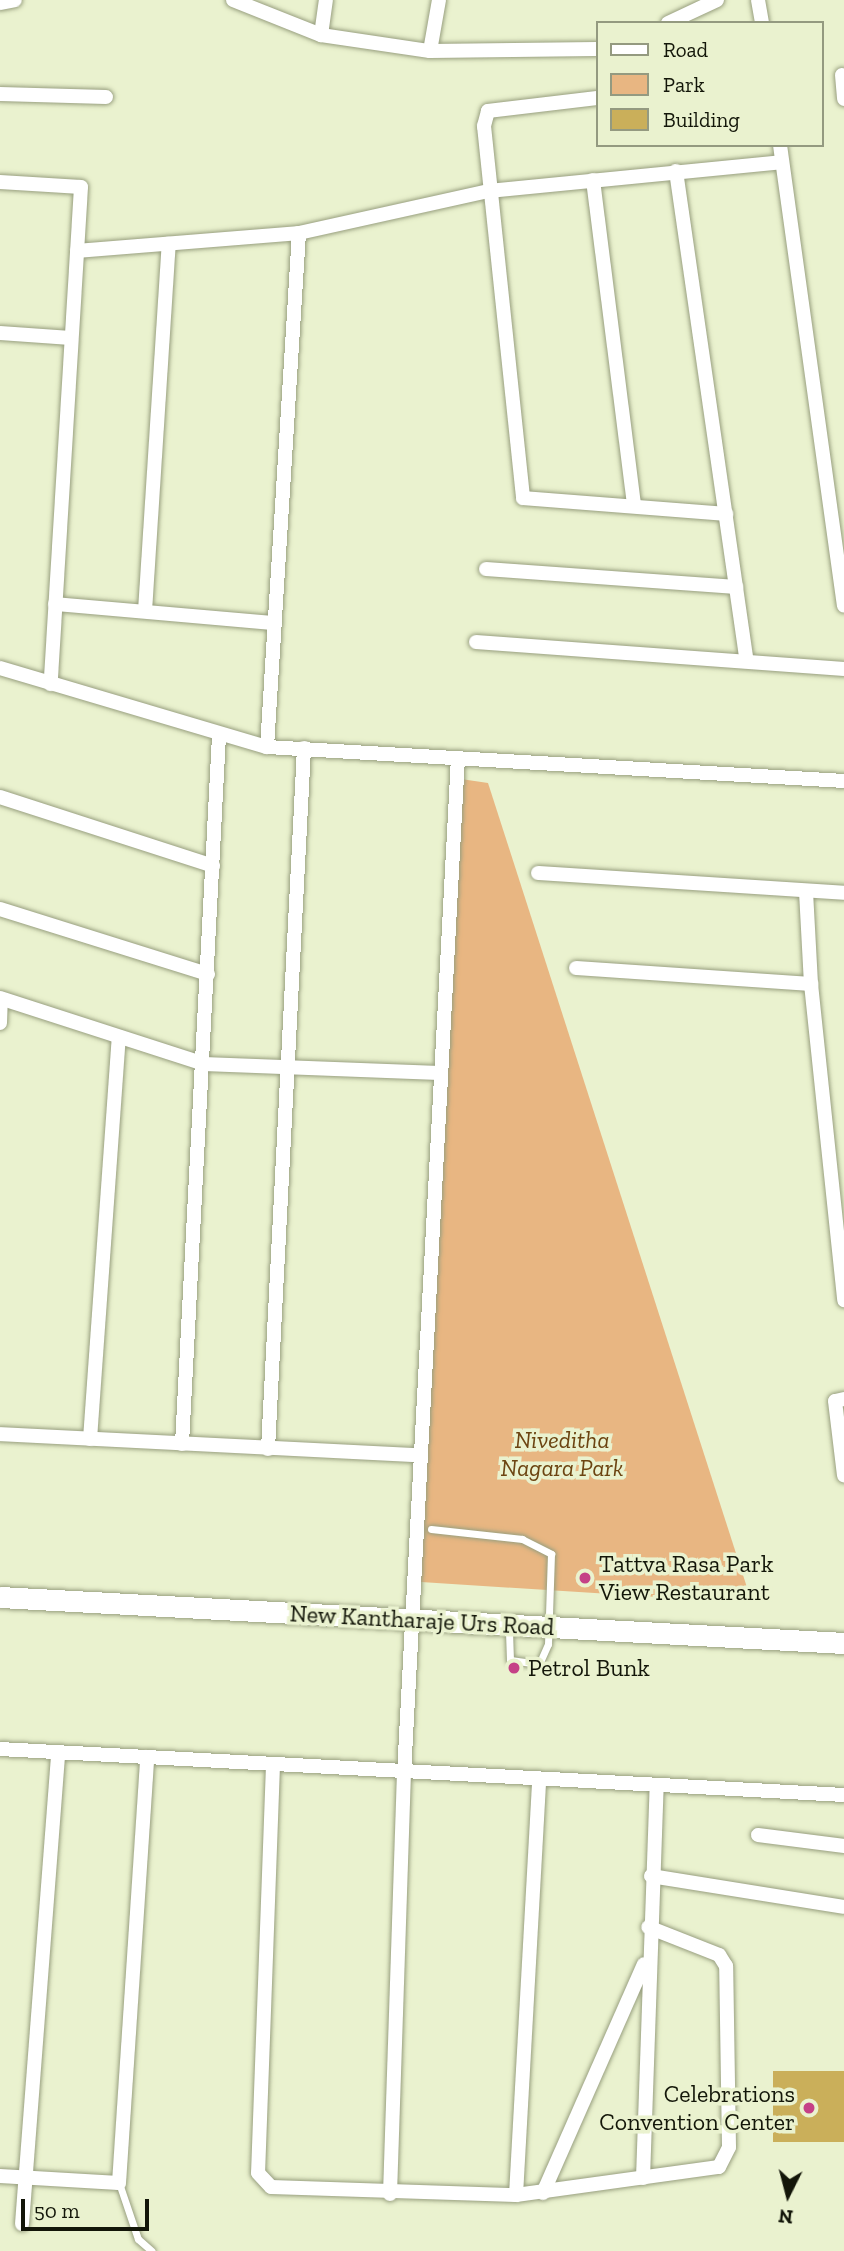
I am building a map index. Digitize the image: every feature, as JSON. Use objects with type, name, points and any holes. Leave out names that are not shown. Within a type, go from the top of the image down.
[{"type":"main road","name":"New Kantharaje Urs Road","points":[[0,1597],[844,1643]]},
{"type":"street","points":[[0,3],[15,0]]},
{"type":"street","points":[[236,0],[321,35],[430,51],[596,50]]},
{"type":"street","points":[[321,35],[326,0]]},
{"type":"street","points":[[430,51],[439,0]]},
{"type":"street","points":[[672,21],[717,0]]},
{"type":"street","points":[[758,0],[762,21]]},
{"type":"street","points":[[842,75],[844,99]]},
{"type":"street","points":[[0,94],[106,97]]},
{"type":"street","points":[[596,98],[488,111],[488,191],[523,498],[634,504],[726,514]]},
{"type":"street","points":[[780,147],[844,606]]},
{"type":"street","points":[[77,251],[299,233],[488,191],[782,162]]},
{"type":"street","points":[[676,171],[747,662]]},
{"type":"street","points":[[593,180],[634,504]]},
{"type":"street","points":[[0,182],[81,187],[51,684]]},
{"type":"street","points":[[267,747],[299,233]]},
{"type":"street","points":[[145,611],[169,244]]},
{"type":"street","points":[[0,333],[72,338]]},
{"type":"street","points":[[486,569],[736,587]]},
{"type":"street","points":[[55,604],[274,623]]},
{"type":"street","points":[[476,642],[844,669]]},
{"type":"street","points":[[0,668],[219,736],[267,747],[844,781]]},
{"type":"street","points":[[182,1444],[204,1064],[219,736]]},
{"type":"street","points":[[268,1449],[290,1069],[304,748]]},
{"type":"street","points":[[390,2194],[404,1774],[415,1619],[420,1455],[457,758]]},
{"type":"street","points":[[0,797],[213,866]]},
{"type":"street","points":[[538,873],[844,894]]},
{"type":"street","points":[[806,891],[811,984],[844,1300]]},
{"type":"street","points":[[0,909],[208,974]]},
{"type":"street","points":[[576,968],[811,984]]},
{"type":"street","points":[[0,1023],[1,998],[204,1064],[439,1073]]},
{"type":"street","points":[[90,1439],[119,1037]]},
{"type":"street","points":[[844,1399],[835,1401],[844,1475]]},
{"type":"street","points":[[0,1434],[420,1455]]},
{"type":"street","points":[[0,1749],[404,1774],[844,1795]]},
{"type":"street","points":[[22,2224],[58,1752]]},
{"type":"street","points":[[0,2176],[119,2183],[147,1757]]},
{"type":"street","points":[[273,1765],[258,2173],[271,2187],[390,2194],[516,2195],[719,2167],[729,2147],[726,1966],[719,1955],[648,1927]]},
{"type":"street","points":[[516,2195],[539,1781]]},
{"type":"street","points":[[643,2178],[648,1927],[657,1786]]},
{"type":"street","points":[[758,1835],[844,1846]]},
{"type":"street","points":[[651,1876],[844,1907]]},
{"type":"street","points":[[543,2193],[648,1956]]},
{"type":"lane","points":[[431,1529],[544,1546],[552,1566],[545,1657],[527,1666],[510,1660],[509,1625]]},
{"type":"lane","points":[[119,2183],[138,2239],[152,2251]]},
{"type":"green space","name":"Niveditha Nagara Park","points":[[461,779],[488,783],[752,1603],[421,1582]]},
{"type":"building","name":"Celebrations Convention Center","points":[[773,2071],[844,2071],[844,2142],[773,2142]]},
{"type":"place","name":"Tattva Rasa Park View Restaurant","points":[[585,1578]]},
{"type":"place","name":"Petrol Bunk","points":[[514,1668]]},
{"type":"place","name":"Celebrations Convention Center","points":[[809,2108]]}]
